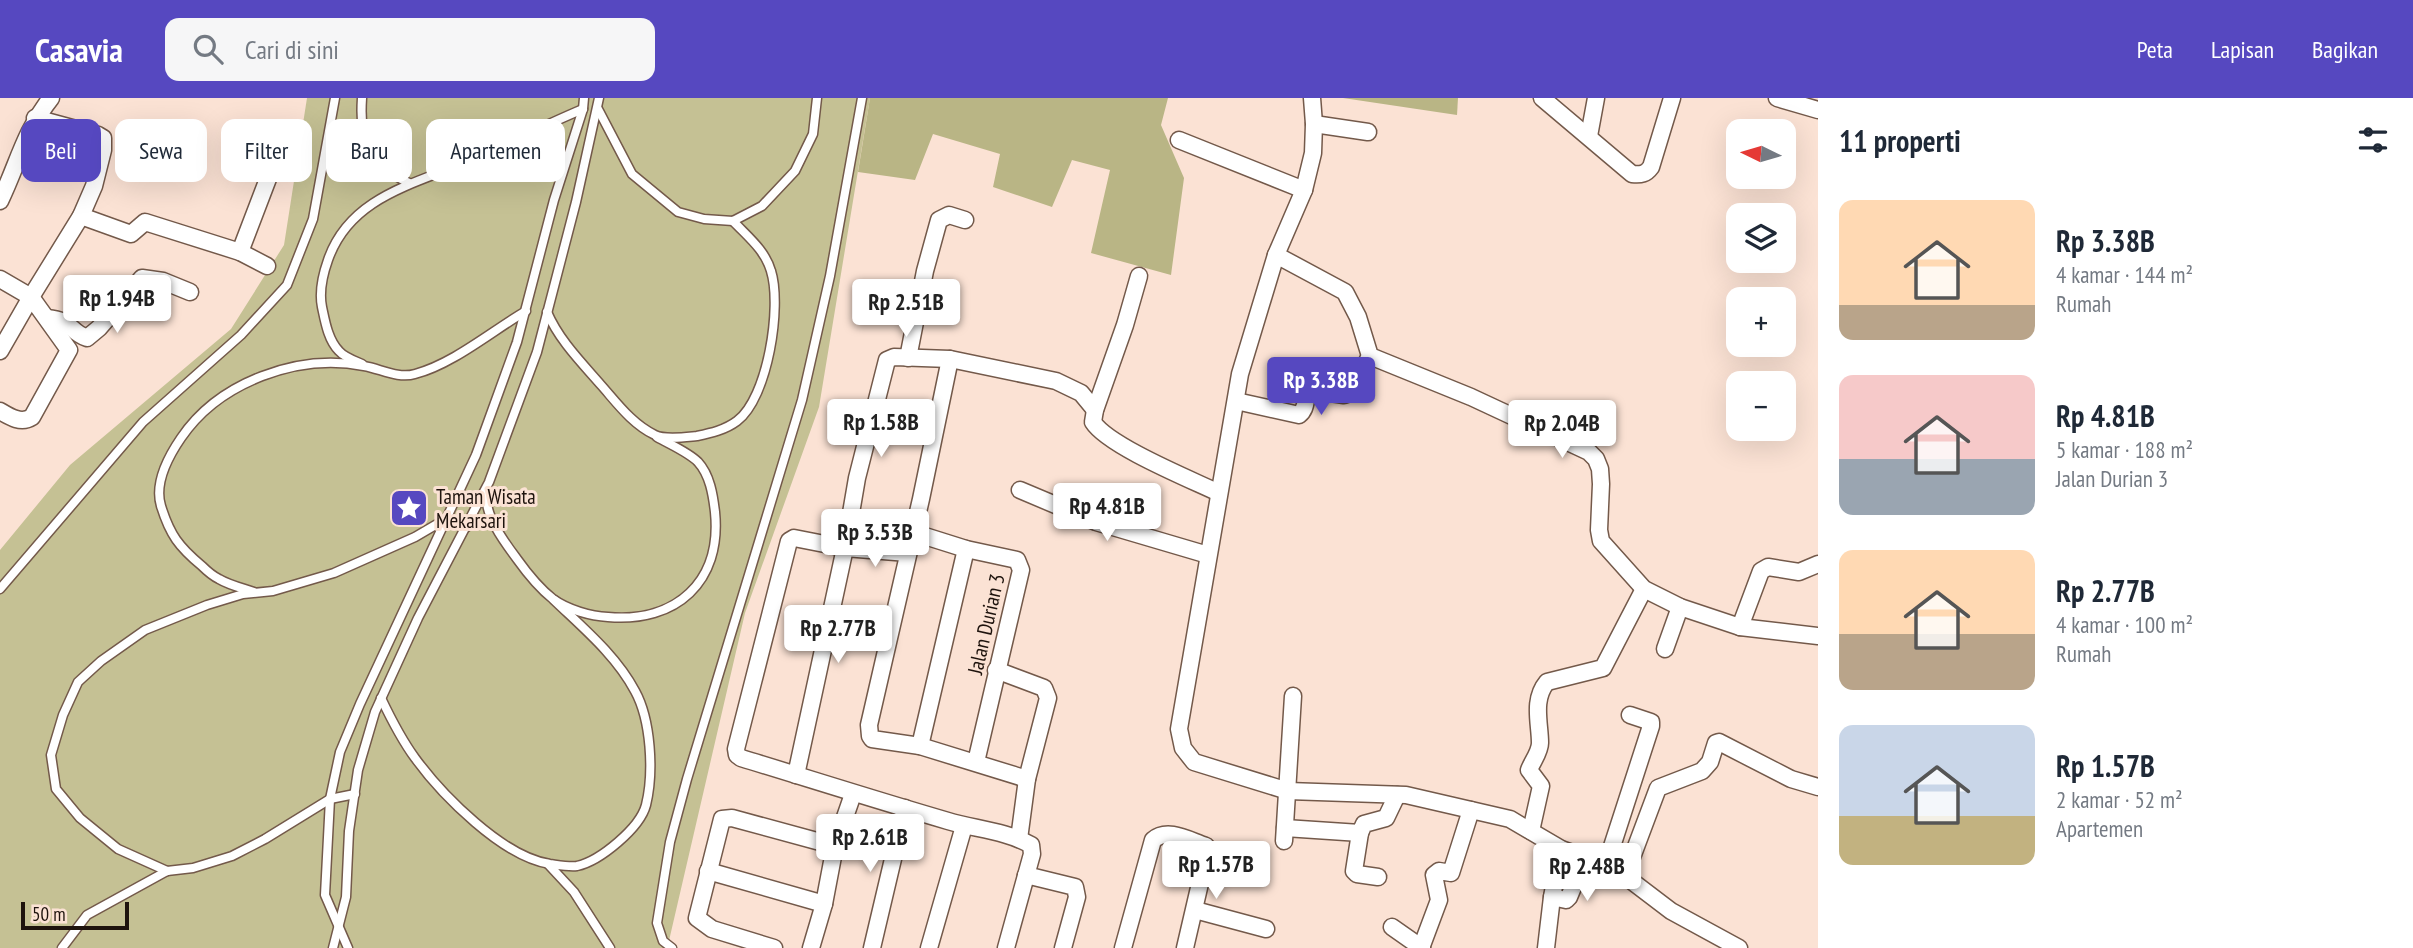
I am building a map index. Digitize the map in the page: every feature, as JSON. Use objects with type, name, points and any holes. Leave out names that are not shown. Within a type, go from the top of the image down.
[{"type":"street","points":[[0,201],[35,118],[51,98]]},
{"type":"street","points":[[1312,98],[1313,153],[1304,190],[1276,255],[1240,374],[1179,729],[1183,748],[1194,762],[1288,791],[1396,794],[1510,819],[1561,849],[1606,865],[1671,911],[1739,948]]},
{"type":"street","points":[[1542,98],[1632,174],[1646,173],[1651,167],[1672,98]]},
{"type":"street","points":[[1589,136],[1596,98]]},
{"type":"street","points":[[1777,98],[1818,110]]},
{"type":"street","points":[[0,351],[81,216],[94,186],[103,150],[103,138],[35,118]]},
{"type":"street","points":[[1314,124],[1368,132]]},
{"type":"street","points":[[1179,140],[1304,190]]},
{"type":"street","points":[[240,252],[267,182]]},
{"type":"street","points":[[908,358],[925,271],[939,220],[949,215],[965,220]]},
{"type":"street","points":[[81,216],[131,234],[145,222],[240,252],[267,266]]},
{"type":"street","points":[[1236,401],[1299,415],[1306,405],[1310,390],[1344,395],[1350,393],[1370,356],[1346,292],[1276,255]]},
{"type":"street","points":[[1139,276],[1095,410],[1095,426],[1159,465],[1219,493]]},
{"type":"street","points":[[47,318],[67,322],[79,335],[87,338],[143,277],[163,281],[190,292]]},
{"type":"street","points":[[0,279],[30,297],[69,351],[32,417],[18,420],[0,411]]},
{"type":"street","points":[[1370,356],[1471,397],[1589,452],[1600,469],[1601,541],[1644,589],[1680,607],[1740,626],[1818,636]]},
{"type":"street","points":[[796,775],[845,548],[857,478],[886,363],[891,357],[950,359],[1056,381],[1081,393],[1095,410]]},
{"type":"street","points":[[950,359],[869,732],[873,739],[920,746],[1027,779]]},
{"type":"street","points":[[1020,490],[1096,522],[1208,555]]},
{"type":"street","name":"Jalan Durian 3","points":[[912,532],[1017,561],[1020,565],[975,762]]},
{"type":"street","points":[[908,553],[845,548],[794,538],[789,541],[736,749],[737,755],[852,794],[1019,839],[1031,845],[1032,854],[1006,948]]},
{"type":"street","points":[[920,746],[966,548]]},
{"type":"street","points":[[1740,626],[1761,571],[1768,567],[1799,572],[1818,564]]},
{"type":"street","points":[[1531,831],[1541,786],[1530,770],[1540,743],[1537,708],[1544,686],[1547,682],[1603,668],[1644,589]]},
{"type":"street","points":[[1665,649],[1680,607]]},
{"type":"street","points":[[996,670],[1044,688],[1048,698],[1027,779],[1019,839]]},
{"type":"street","points":[[1293,695],[1284,834],[1360,833]]},
{"type":"street","points":[[1606,865],[1651,726],[1651,722],[1646,719],[1630,715]]},
{"type":"street","points":[[1625,876],[1658,788],[1702,771],[1710,762],[1716,743],[1719,742],[1791,779],[1818,787]]},
{"type":"street","points":[[811,948],[824,904],[835,846],[852,794]]},
{"type":"street","points":[[1378,877],[1357,874],[1354,871],[1360,833],[1363,825],[1386,818],[1396,794]]},
{"type":"street","points":[[872,948],[905,808]]},
{"type":"street","points":[[1392,928],[1421,948],[1439,901],[1434,875],[1439,871],[1451,873],[1471,810]]},
{"type":"street","points":[[774,948],[712,929],[697,918],[723,818],[835,846]]},
{"type":"street","points":[[929,948],[964,826]]},
{"type":"street","points":[[1123,948],[1153,840],[1159,835],[1168,834],[1207,847],[1208,853],[1185,948]]},
{"type":"street","points":[[1546,948],[1561,849]]},
{"type":"street","points":[[1552,897],[1566,900],[1569,897],[1586,856]]},
{"type":"street","points":[[708,871],[824,904]]},
{"type":"street","points":[[1026,875],[1075,887],[1077,897],[1063,948]]},
{"type":"street","points":[[1195,910],[1266,929]]},
{"type":"lane","points":[[0,589],[143,422],[241,335],[287,285],[313,219],[335,98]]},
{"type":"lane","points":[[362,98],[360,124],[365,145],[375,161],[389,174],[410,183]]},
{"type":"lane","points":[[348,948],[325,895],[330,799],[341,752],[444,520],[476,455],[517,342],[584,98]]},
{"type":"lane","points":[[333,948],[346,897],[349,831],[358,770],[381,698],[418,618],[489,482],[537,352],[599,98]]},
{"type":"lane","points":[[598,109],[632,174],[659,197],[678,212],[704,219],[733,221],[762,206],[795,171],[813,134],[817,98]]},
{"type":"lane","points":[[672,948],[663,941],[657,923],[670,842],[803,400],[831,276],[862,98]]},
{"type":"lane","points":[[526,311],[454,356],[422,372],[412,375],[385,373],[364,366],[339,352],[327,330],[321,299],[324,269],[334,242],[370,205],[410,183],[464,163],[583,109]]},
{"type":"lane","points":[[657,436],[689,437],[713,433],[737,421],[748,409],[759,388],[772,346],[776,289],[763,252],[733,221]]},
{"type":"lane","points":[[547,312],[555,330],[630,418],[697,461],[708,477],[714,498],[717,527],[713,549],[694,591],[665,611],[629,619],[592,616],[554,600]]},
{"type":"lane","points":[[257,593],[217,579],[183,551],[169,530],[158,495],[167,458],[192,422],[223,397],[256,377],[296,367],[335,363],[364,366]]},
{"type":"lane","points":[[381,698],[416,760],[444,792],[497,839],[527,857],[548,864],[576,866],[602,854],[626,836],[646,807],[649,772],[647,724],[635,690],[605,650],[528,574],[499,535],[486,499],[489,482]]},
{"type":"lane","points":[[167,870],[118,849],[80,818],[56,789],[51,754],[62,715],[78,682],[123,644],[179,616],[243,594],[273,591],[334,573],[415,537],[444,520],[467,527]]},
{"type":"lane","points":[[62,948],[87,915],[167,870],[193,868],[232,856],[330,799],[355,794]]},
{"type":"lane","points":[[548,864],[574,892],[610,948]]},
{"type":"shaded area","name":"Taman Wisata Mekarsari","points":[[307,98],[870,98],[819,407],[745,613],[668,945],[675,948],[0,948],[0,550],[70,465],[231,329],[284,245],[294,182],[312,182],[312,119],[304,119]]},
{"type":"shaded area","points":[[870,98],[1168,98],[1161,125],[1184,178],[1171,275],[1091,253],[1110,170],[1072,160],[1052,207],[993,187],[1000,154],[933,134],[915,180],[858,172]]},
{"type":"shaded area","points":[[1343,98],[1458,98],[1457,115]]},
{"type":"place","name":"Taman Wisata Mekarsari","points":[[409,508]]}]
